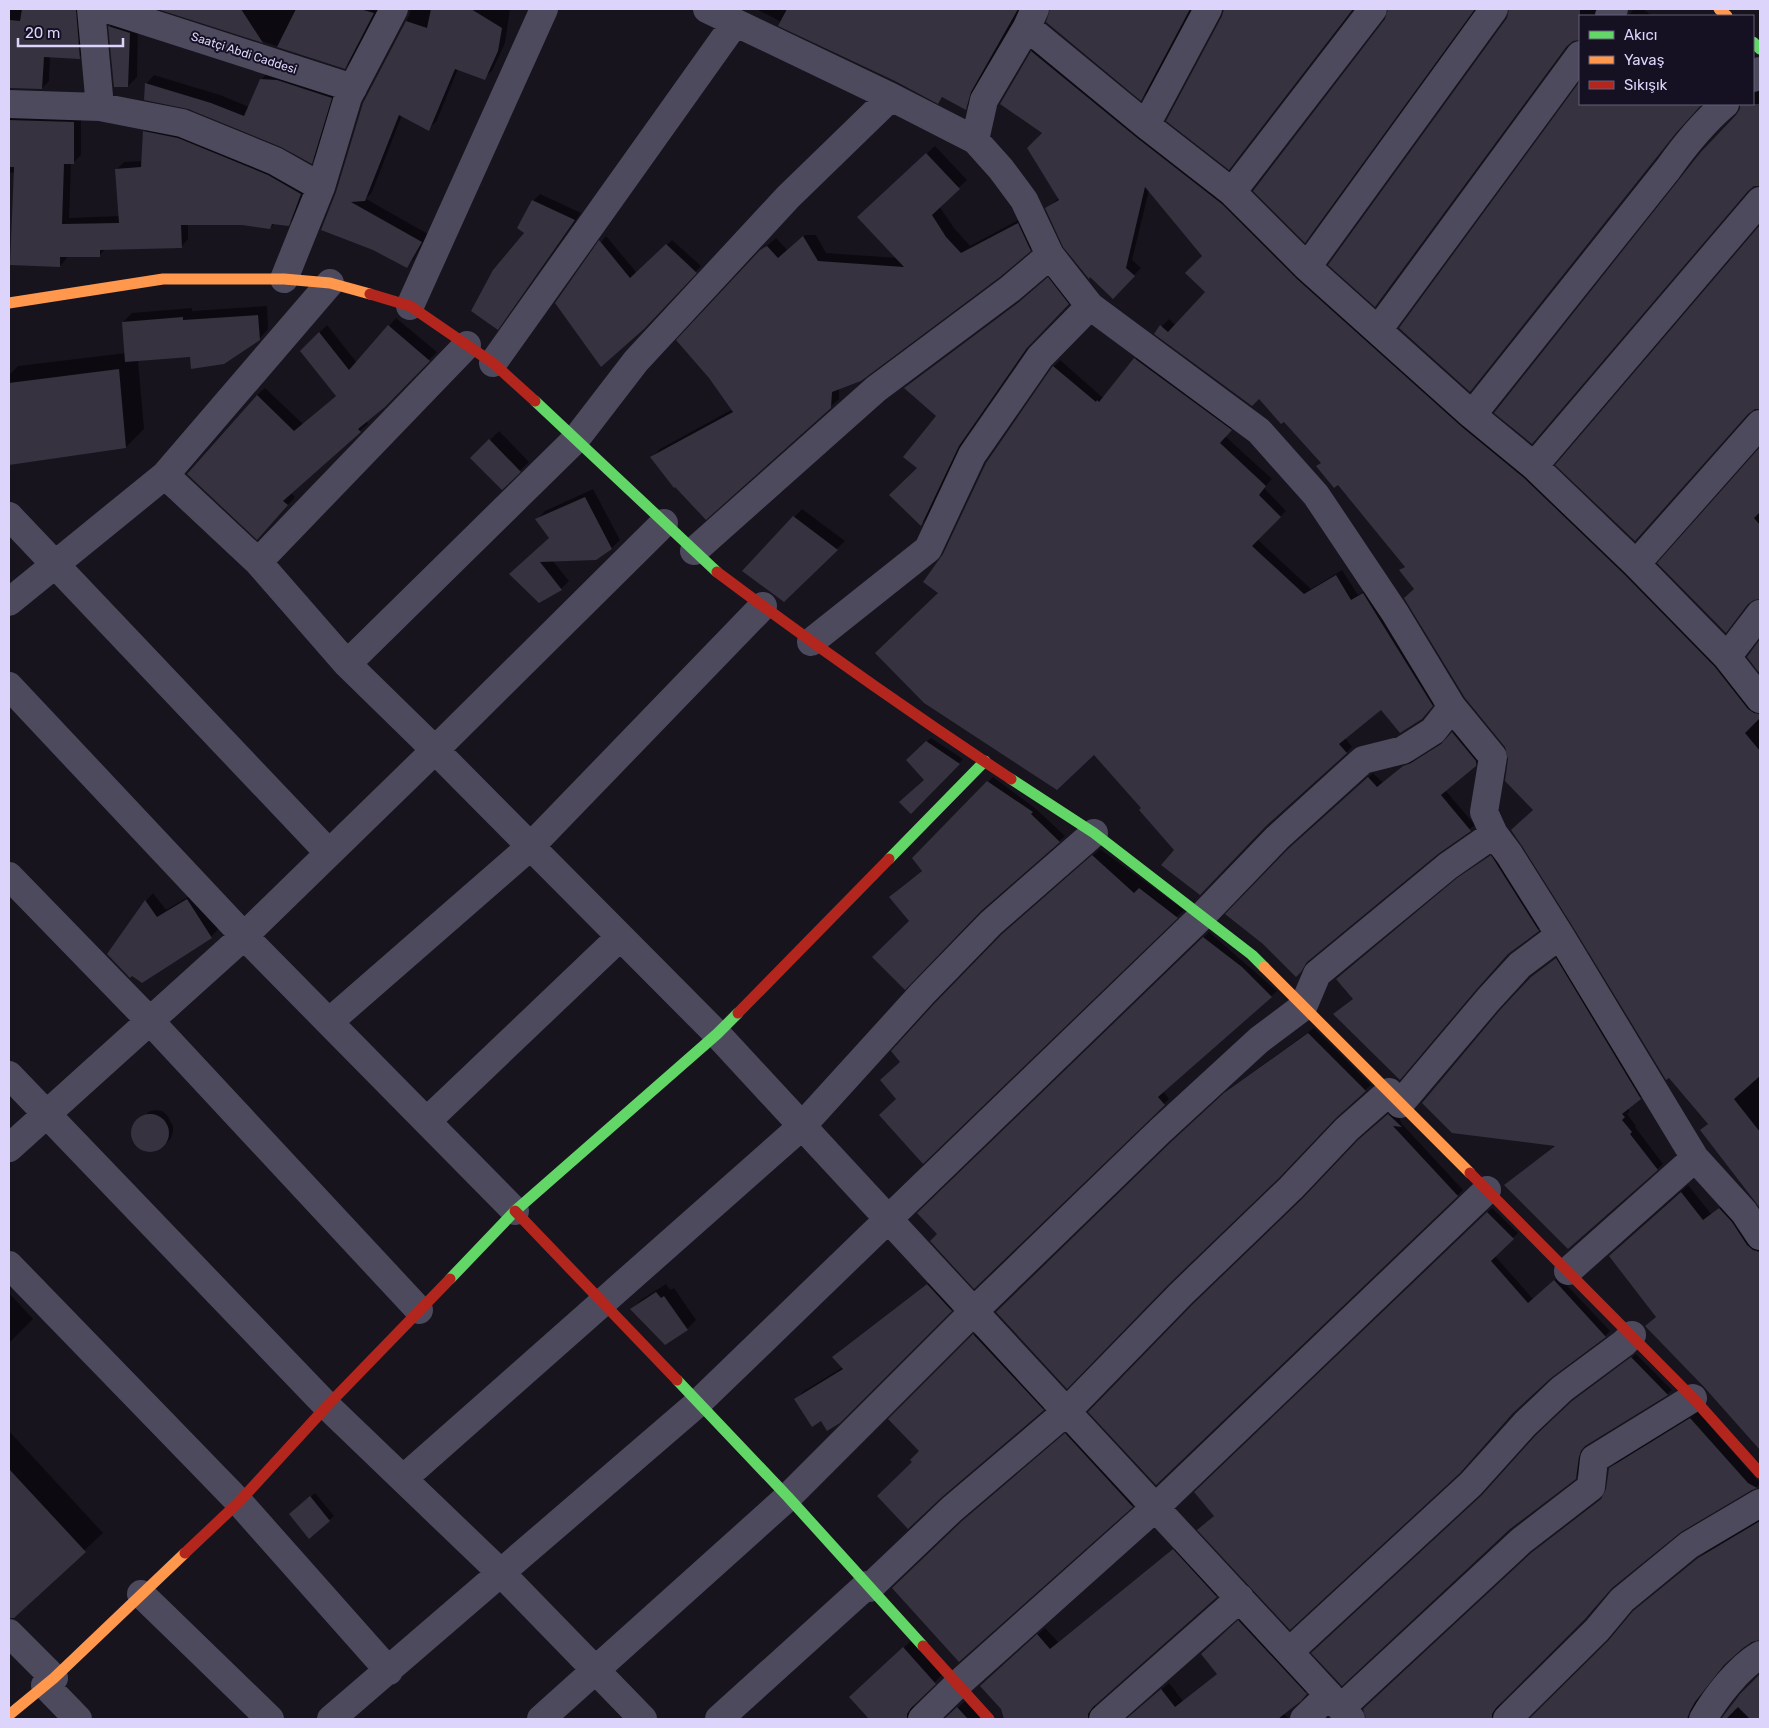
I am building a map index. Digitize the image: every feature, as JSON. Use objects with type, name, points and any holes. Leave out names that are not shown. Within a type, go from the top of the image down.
[{"type":"street","points":[[91,9],[100,106]]},
{"type":"street","name":"Saatçi Abdi Caddesi","points":[[107,9],[353,88]]},
{"type":"street","points":[[284,279],[321,187],[348,97],[394,9]]},
{"type":"street","points":[[410,306],[544,9]]},
{"type":"street","points":[[707,9],[891,97],[975,140],[1001,168],[1024,200],[1050,255],[1090,306],[1258,431],[1316,495],[1395,612],[1452,707],[1493,757],[1484,812],[1494,834],[1509,854],[1560,935],[1695,1158],[1752,1206],[1760,1236]]},
{"type":"street","points":[[1146,125],[1208,9]]},
{"type":"street","points":[[1232,192],[1373,9]]},
{"type":"street","points":[[1307,266],[1494,9]]},
{"type":"street","points":[[975,140],[984,100],[1031,18],[1146,125],[1232,192],[1307,266],[1472,415],[1534,466],[1636,564],[1727,657],[1760,699]]},
{"type":"street","points":[[493,363],[735,22]]},
{"type":"street","points":[[1378,330],[1579,56]]},
{"type":"street","points":[[347,664],[576,439],[636,361],[788,197],[891,97]]},
{"type":"street","points":[[9,104],[100,106],[182,123],[275,161],[321,187]]},
{"type":"street","points":[[1472,415],[1681,150],[1708,119],[1724,105]]},
{"type":"street","points":[[1534,466],[1760,201]]},
{"type":"street","points":[[694,551],[876,389],[1010,288],[1050,255]]},
{"type":"street","points":[[9,303],[163,279],[284,279],[330,283],[410,306],[493,363],[576,439],[708,566],[914,715],[1094,833],[1252,955],[1632,1335],[1693,1398],[1760,1473]]},
{"type":"street","points":[[9,602],[165,475],[330,283]]},
{"type":"street","points":[[811,642],[928,549],[972,456],[1040,357],[1090,306]]},
{"type":"street","points":[[258,562],[467,345]]},
{"type":"street","points":[[1636,564],[1760,424]]},
{"type":"street","points":[[165,475],[258,562],[347,664],[717,1034],[1340,1707]]},
{"type":"street","points":[[9,516],[330,853]]},
{"type":"street","points":[[9,1148],[244,936],[664,523]]},
{"type":"street","points":[[329,1022],[531,846],[763,606]]},
{"type":"street","points":[[1727,657],[1760,614]]},
{"type":"street","points":[[9,686],[244,936],[515,1211],[788,1497],[990,1719]]},
{"type":"street","points":[[331,1719],[698,1403],[1202,916],[1277,838],[1363,760],[1403,750],[1433,731],[1452,707]]},
{"type":"street","points":[[9,1716],[49,1682],[239,1502],[327,1406],[515,1211],[717,1034],[985,762]]},
{"type":"street","points":[[403,1479],[802,1126],[991,923],[1094,833]]},
{"type":"street","points":[[541,1719],[788,1497],[974,1311],[1160,1131],[1260,1040],[1303,1007],[1317,974],[1448,866],[1494,834]]},
{"type":"street","points":[[9,876],[150,1020],[419,1310]]},
{"type":"street","points":[[718,1719],[952,1509],[1066,1412],[1181,1294],[1291,1188],[1347,1130],[1394,1098],[1520,966],[1560,935]]},
{"type":"street","points":[[427,1121],[620,937]]},
{"type":"street","points":[[9,1076],[327,1406],[501,1574],[643,1719]]},
{"type":"street","points":[[1568,1272],[1695,1158]]},
{"type":"street","points":[[922,1719],[958,1684],[1156,1507],[1487,1190]]},
{"type":"street","points":[[9,1265],[239,1502],[389,1671]]},
{"type":"street","points":[[1289,1652],[1471,1484],[1525,1424],[1562,1389],[1632,1335]]},
{"type":"street","points":[[1304,1719],[1340,1707],[1522,1541],[1591,1487],[1594,1459],[1693,1398]]},
{"type":"street","points":[[1507,1719],[1597,1630],[1622,1600],[1689,1545],[1760,1503]]},
{"type":"street","points":[[141,1594],[270,1719]]},
{"type":"street","points":[[1103,1719],[1240,1598]]},
{"type":"street","points":[[9,1633],[78,1719]]},
{"type":"street","points":[[1703,1719],[1713,1703],[1750,1661],[1760,1654]]},
{"type":"building","points":[[22,9],[76,9],[80,59],[44,57],[42,89],[9,88],[10,20],[20,21]]},
{"type":"building","points":[[157,9],[241,9],[263,43]]},
{"type":"building","points":[[296,9],[360,9],[374,13],[345,69],[277,47]]},
{"type":"building","points":[[431,9],[471,9],[502,28],[498,51],[485,80],[455,69],[429,131],[399,115],[365,201],[351,202],[422,242],[407,268],[373,250],[321,230],[336,192],[363,103],[406,21],[427,28]]},
{"type":"building","points":[[787,9],[1018,9],[971,92],[966,110],[942,97],[938,104],[895,81],[778,26]]},
{"type":"building","points":[[1050,9],[1190,9],[1141,101],[1046,22]]},
{"type":"building","points":[[1224,9],[1353,9],[1229,170],[1166,121]]},
{"type":"building","points":[[1388,9],[1475,9],[1305,243],[1253,191],[1385,19]]},
{"type":"building","points":[[1509,9],[1580,9],[1579,40],[1573,41],[1567,46],[1375,307],[1328,265],[1507,18]]},
{"type":"building","points":[[108,26],[130,33],[128,87],[114,87]]},
{"type":"building","points":[[1031,51],[1222,204],[1297,279],[1462,427],[1524,478],[1625,575],[1715,667],[1748,709],[1760,714],[1760,718],[1745,733],[1760,751],[1760,1076],[1734,1099],[1760,1132],[1760,1208],[1700,1130],[1708,1124],[1669,1078],[1666,1080],[1573,927],[1511,830],[1533,810],[1505,781],[1508,759],[1505,747],[1465,698],[1404,598],[1414,589],[1399,570],[1405,567],[1338,485],[1334,488],[1316,466],[1321,463],[1284,422],[1281,424],[1259,399],[1252,406],[1154,334],[1160,325],[1168,332],[1205,292],[1185,273],[1202,256],[1145,187],[1126,268],[1135,276],[1113,299],[1090,277],[1089,279],[1063,247],[1045,208],[1059,200],[1027,148],[1042,133],[1000,104]]},
{"type":"building","points":[[260,79],[277,80],[332,98],[312,164],[281,147],[188,109],[144,100],[145,83],[211,103],[244,116]]},
{"type":"building","points":[[1579,82],[1579,105],[1701,105],[1676,133],[1470,392],[1399,328]]},
{"type":"building","points":[[1760,104],[1760,186],[1754,186],[1748,191],[1532,444],[1494,413],[1700,153],[1740,109],[1740,105]]},
{"type":"building","points":[[9,120],[74,122],[74,164],[64,164],[62,224],[119,223],[115,169],[141,167],[143,131],[178,138],[268,175],[301,194],[289,226],[272,224],[270,229],[242,225],[181,225],[182,248],[100,250],[100,257],[60,257],[60,267],[10,265],[14,167],[9,167]]},
{"type":"building","points":[[926,153],[960,189],[932,215],[946,237],[961,253],[1018,223],[1031,251],[1000,277],[861,381],[832,392],[831,408],[706,520],[674,488],[650,457],[733,412],[709,378],[676,340],[760,250],[767,246],[778,258],[803,236],[818,261],[904,267],[857,217]]},
{"type":"building","points":[[532,200],[575,220],[498,330],[471,311],[493,270],[524,233],[517,228]]},
{"type":"building","points":[[1760,225],[1760,409],[1755,409],[1748,414],[1635,541],[1555,465]]},
{"type":"building","points":[[599,240],[630,278],[666,244],[697,273],[644,329],[601,367],[555,303]]},
{"type":"building","points":[[1048,277],[1069,304],[1027,348],[959,446],[921,526],[889,495],[917,468],[903,457],[936,416],[904,388],[1019,302]]},
{"type":"building","points":[[258,315],[260,340],[224,364],[191,369],[190,357],[125,362],[122,322],[183,317],[183,320]]},
{"type":"building","points":[[388,325],[430,361],[385,407],[358,429],[361,432],[283,501],[288,505],[257,540],[187,474],[257,395],[294,431],[336,396],[300,351],[319,332],[349,370]]},
{"type":"building","points":[[1134,358],[1232,430],[1220,443],[1266,486],[1259,495],[1281,517],[1252,546],[1304,594],[1336,575],[1351,600],[1363,593],[1433,706],[1422,719],[1400,733],[1381,710],[1339,744],[1347,753],[1266,826],[1200,895],[1161,865],[1174,850],[1139,810],[1141,808],[1094,755],[1057,790],[924,703],[875,653],[938,593],[923,582],[943,554],[986,463],[1052,367],[1096,402],[1097,400],[1099,402]]},
{"type":"building","points":[[119,369],[126,448],[9,465],[9,383]]},
{"type":"building","points":[[489,439],[521,472],[502,490],[470,458]]},
{"type":"building","points":[[1760,447],[1760,512],[1754,518],[1760,525],[1760,599],[1748,604],[1726,633],[1657,563]]},
{"type":"building","points":[[585,497],[612,549],[596,560],[540,562],[562,590],[539,603],[509,574],[549,538],[535,519]]},
{"type":"building","points":[[793,516],[838,550],[784,602],[742,571]]},
{"type":"building","points":[[1760,639],[1760,674],[1747,657]]},
{"type":"building","points":[[1452,732],[1476,761],[1476,766],[1441,795],[1471,831],[1438,854],[1307,962],[1296,977],[1263,944],[1225,914],[1288,849],[1368,777],[1377,787],[1403,766],[1441,744]]},
{"type":"building","points":[[926,741],[960,764],[911,814],[899,802],[924,780],[906,760]]},
{"type":"building","points":[[987,781],[1033,812],[1031,814],[1060,842],[981,911],[905,990],[872,957],[909,921],[889,897],[922,871],[912,858]]},
{"type":"building","points":[[1092,855],[1134,893],[1139,888],[1178,918],[923,1164],[879,1115],[896,1099],[880,1080],[900,1062],[891,1051],[1002,934]]},
{"type":"building","points":[[1491,855],[1539,931],[1508,954],[1400,1080],[1333,1014],[1353,999],[1336,979],[1457,878]]},
{"type":"building","points":[[187,899],[212,938],[142,983],[132,976],[130,978],[107,954],[145,900],[157,917]]},
{"type":"building","points":[[1203,937],[1242,967],[1272,997],[1158,1097],[1165,1105],[974,1289],[930,1241],[937,1234],[917,1213]]},
{"type":"building","points":[[1556,958],[1641,1099],[1622,1114],[1625,1117],[1622,1120],[1632,1132],[1630,1134],[1658,1170],[1568,1249],[1504,1185],[1555,1146],[1452,1133],[1422,1103],[1500,1010],[1531,977]]},
{"type":"building","points":[[1308,1033],[1366,1091],[1336,1118],[1280,1177],[1170,1283],[1067,1389],[996,1312],[1224,1093]]},
{"type":"building","points":[[150,1114],[164,1119],[169,1133],[164,1147],[150,1152],[136,1147],[131,1133],[136,1119]]},
{"type":"building","points":[[1388,1114],[1402,1127],[1393,1126],[1458,1196],[1156,1485],[1088,1412],[1192,1305],[1302,1199],[1358,1140]]},
{"type":"building","points":[[1681,1192],[1703,1220],[1719,1208],[1732,1222],[1747,1245],[1753,1250],[1760,1252],[1760,1450],[1704,1387],[1645,1326],[1656,1317],[1609,1256]]},
{"type":"building","points":[[1487,1212],[1514,1239],[1491,1261],[1528,1303],[1554,1280],[1606,1337],[1551,1378],[1513,1413],[1460,1473],[1290,1630],[1197,1530],[1214,1516],[1194,1492]]},
{"type":"building","points":[[927,1284],[952,1311],[840,1423],[827,1431],[821,1421],[812,1427],[794,1399],[843,1369],[832,1357]]},
{"type":"building","points":[[656,1292],[661,1298],[664,1296],[688,1330],[665,1345],[630,1309]]},
{"type":"building","points":[[973,1334],[1044,1410],[942,1497],[908,1529],[877,1496],[912,1462],[910,1460],[919,1451],[888,1419]]},
{"type":"building","points":[[1631,1357],[1668,1395],[1585,1446],[1579,1457],[1576,1479],[1510,1529],[1342,1686],[1311,1653],[1482,1495],[1536,1435],[1572,1401]]},
{"type":"building","points":[[1690,1418],[1748,1483],[1757,1488],[1681,1532],[1612,1588],[1585,1619],[1496,1708],[1492,1714],[1492,1719],[1366,1719],[1363,1709],[1531,1553],[1601,1499],[1606,1489],[1609,1468]]},
{"type":"building","points":[[1065,1433],[1133,1507],[959,1662],[892,1588],[962,1521]]},
{"type":"building","points":[[9,1469],[86,1552],[14,1618],[9,1618]]},
{"type":"building","points":[[310,1496],[330,1521],[309,1539],[289,1514]]},
{"type":"building","points":[[1760,1521],[1760,1640],[1752,1642],[1743,1648],[1724,1665],[1695,1702],[1687,1719],[1529,1719],[1608,1641],[1633,1611],[1698,1558]]},
{"type":"building","points":[[1173,1549],[1217,1597],[1093,1707],[1088,1714],[1088,1719],[1004,1719],[1001,1709],[980,1686],[1037,1634],[1050,1649]]},
{"type":"building","points":[[1238,1620],[1307,1694],[1301,1701],[1278,1719],[1126,1719],[1161,1689],[1175,1707],[1217,1674],[1201,1654]]},
{"type":"building","points":[[903,1647],[936,1684],[911,1708],[907,1714],[907,1719],[869,1719],[849,1697]]},
{"type":"building","points":[[1760,1674],[1760,1719],[1750,1719],[1738,1707],[1726,1719],[1721,1719],[1740,1694]]},
{"type":"building","points":[[957,1707],[968,1719],[944,1719]]},
{"type":"traffic: fast","points":[[1754,43],[1760,49]]},
{"type":"traffic: fast","points":[[535,401],[717,572]]},
{"type":"traffic: fast","points":[[889,859],[985,761]]},
{"type":"traffic: fast","points":[[1011,779],[1094,833],[1252,955],[1264,967]]},
{"type":"traffic: fast","points":[[450,1279],[515,1211],[717,1034],[738,1013]]},
{"type":"traffic: fast","points":[[677,1380],[788,1497],[923,1646]]},
{"type":"traffic: slow","points":[[1719,9],[1726,15]]},
{"type":"traffic: slow","points":[[9,303],[163,279],[284,279],[330,283],[370,294]]},
{"type":"traffic: slow","points":[[1264,967],[1470,1173]]},
{"type":"traffic: slow","points":[[9,1715],[54,1678],[185,1553]]},
{"type":"traffic: jam","points":[[370,294],[410,306],[493,363],[535,401]]},
{"type":"traffic: jam","points":[[717,572],[862,678],[1011,779]]},
{"type":"traffic: jam","points":[[738,1013],[889,859]]},
{"type":"traffic: jam","points":[[1470,1173],[1693,1398],[1760,1473]]},
{"type":"traffic: jam","points":[[515,1211],[677,1380]]},
{"type":"traffic: jam","points":[[185,1553],[239,1502],[327,1406],[450,1279]]},
{"type":"traffic: jam","points":[[923,1646],[989,1719]]}]
